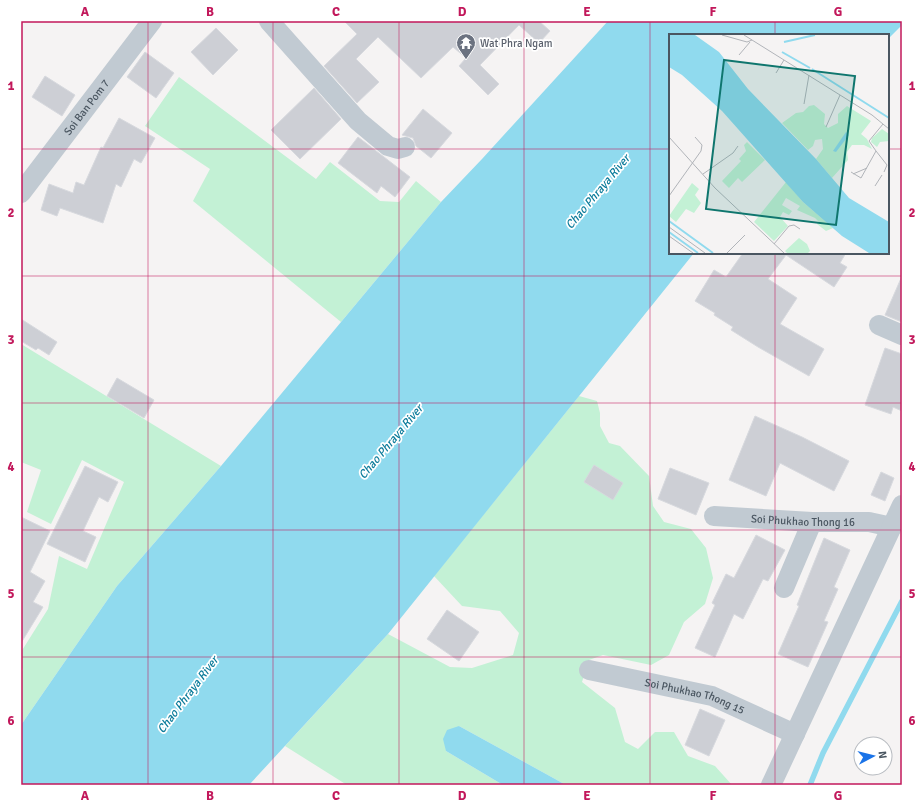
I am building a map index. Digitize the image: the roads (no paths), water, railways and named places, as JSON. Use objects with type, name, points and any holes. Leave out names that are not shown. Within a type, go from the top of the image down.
[{"type":"street","name":"Soi Ban Pom 7","points":[[21,193],[152,21]]},
{"type":"street","points":[[269,21],[358,121],[388,146],[398,148],[405,147]]},
{"type":"street","points":[[879,325],[902,335]]},
{"type":"street","points":[[771,785],[902,505]]},
{"type":"street","name":"Soi Phukhao Thong 16","points":[[714,516],[812,522],[869,522],[892,527]]},
{"type":"street","points":[[784,588],[812,522]]},
{"type":"street","name":"Soi Phukhao Thong 15","points":[[589,670],[712,696],[795,734]]},
{"type":"water","name":"Chao Phraya River","points":[[608,21],[902,21],[902,25],[889,38],[889,34],[669,34],[669,254],[693,254],[388,634],[249,785],[21,785],[21,725],[117,586],[221,466],[441,202]]},
{"type":"water","points":[[459,726],[566,785],[503,785],[446,751],[443,739],[447,730]]},
{"type":"waterway","points":[[810,785],[823,753],[902,601]]},
{"type":"place","name":"Wat Phra Ngam","points":[[466,60]]}]
